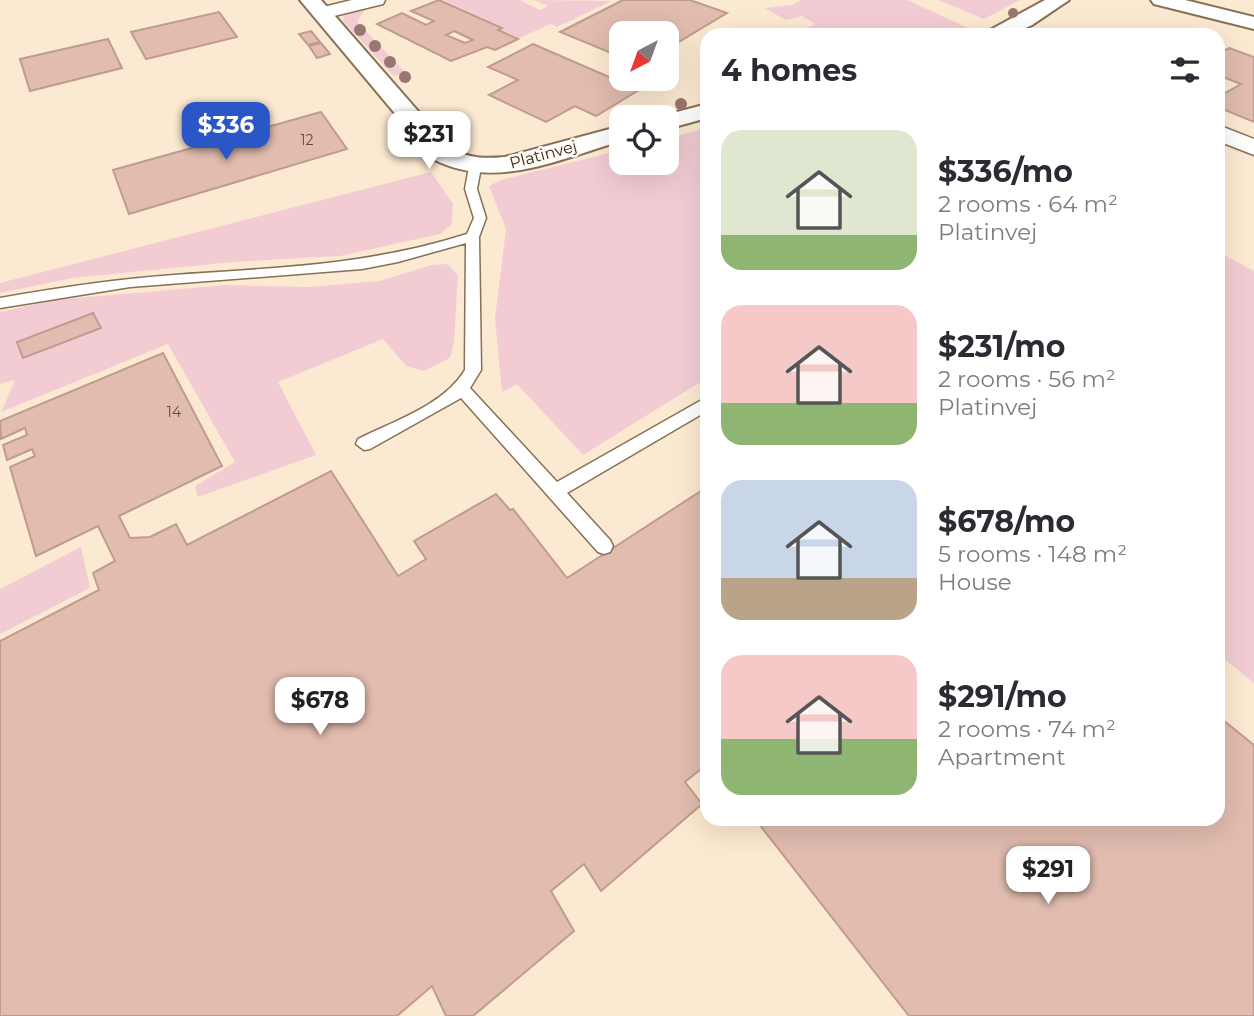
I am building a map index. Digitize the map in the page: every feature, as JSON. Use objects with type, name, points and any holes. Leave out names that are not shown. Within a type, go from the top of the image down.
[{"type":"street","name":"Platinvej","points":[[316,7],[376,0]]},
{"type":"street","points":[[1008,28],[1059,0]]},
{"type":"street","points":[[1161,0],[1254,23]]},
{"type":"street","name":"Platinvej","points":[[316,7],[442,153],[475,167],[502,165],[609,137]]},
{"type":"street","points":[[679,118],[700,113]]},
{"type":"street","points":[[1225,135],[1254,148]]},
{"type":"lane","points":[[364,444],[463,389],[472,370],[473,237],[480,218],[471,189],[475,167]]},
{"type":"lane","points":[[0,303],[51,293],[172,279],[328,271],[425,254],[473,237]]},
{"type":"lane","points":[[463,389],[604,546]]},
{"type":"lane","points":[[555,492],[700,407]]},
{"type":"shaded area","points":[[443,0],[520,0],[540,10],[548,6],[534,0],[612,1],[557,27],[550,24],[518,39],[498,30],[502,27]]},
{"type":"shaded area","points":[[801,0],[907,0],[968,28],[807,28],[815,24],[802,16],[786,20],[764,8],[792,5]]},
{"type":"shaded area","points":[[938,0],[1020,0],[984,19]]},
{"type":"shaded area","points":[[374,3],[378,6],[365,9],[357,22],[405,72],[394,76],[343,21],[344,15]]},
{"type":"shaded area","points":[[700,130],[700,382],[583,455],[517,384],[502,392],[495,319],[506,229],[489,186],[501,180],[609,153],[609,175],[679,175],[679,135]]},
{"type":"shaded area","points":[[431,172],[453,204],[452,224],[440,234],[340,256],[233,262],[72,278],[0,293],[0,283]]},
{"type":"shaded area","points":[[1225,256],[1254,271],[1254,683],[1225,660]]},
{"type":"shaded area","points":[[448,264],[458,276],[454,343],[450,358],[424,371],[406,366],[383,339],[278,382],[316,455],[198,497],[195,486],[235,462],[168,344],[1,412],[15,380],[0,384],[0,312],[54,300],[226,285],[308,287],[380,281],[431,265]]},
{"type":"shaded area","points":[[81,547],[90,588],[0,634],[0,589]]},
{"type":"building","points":[[439,0],[502,28],[498,30],[518,39],[495,50],[487,47],[451,61],[377,24],[402,13],[426,25],[434,21],[411,11]],"holes":[[[454,31],[473,40],[465,43],[446,35]]]},
{"type":"building","points":[[623,0],[690,0],[727,13],[679,42],[679,21],[609,21],[609,52],[560,32]]},
{"type":"building","points":[[219,12],[237,37],[146,59],[131,32]]},
{"type":"building","points":[[311,31],[320,42],[308,45],[299,34]]},
{"type":"building","points":[[108,39],[122,68],[30,91],[20,59]]},
{"type":"building","points":[[321,43],[330,54],[317,58],[309,46]]},
{"type":"building","points":[[533,44],[609,77],[609,91],[637,91],[614,105],[609,105],[609,108],[596,116],[575,106],[546,122],[489,95],[518,80],[488,67]]},
{"type":"building","points":[[1229,48],[1254,57],[1254,122],[1225,110],[1225,93],[1241,84],[1225,78],[1225,50]]},
{"type":"building","points":[[321,112],[347,149],[129,214],[113,170]]},
{"type":"building","points":[[93,313],[101,328],[23,358],[17,342]]},
{"type":"building","points":[[163,353],[222,466],[119,516],[130,538],[150,537],[176,524],[187,545],[331,471],[398,576],[426,559],[414,541],[496,494],[510,510],[513,509],[567,578],[700,492],[700,770],[685,782],[700,801],[700,806],[601,891],[584,864],[551,891],[574,931],[473,1016],[446,1016],[432,986],[397,1016],[0,1016],[0,641],[99,590],[93,573],[115,561],[98,526],[36,556],[10,467],[35,456],[32,449],[7,460],[3,445],[27,435],[25,428],[1,439],[0,421]]},
{"type":"building","points":[[1225,722],[1254,745],[1254,1016],[909,1016],[760,826],[1225,826]]}]
